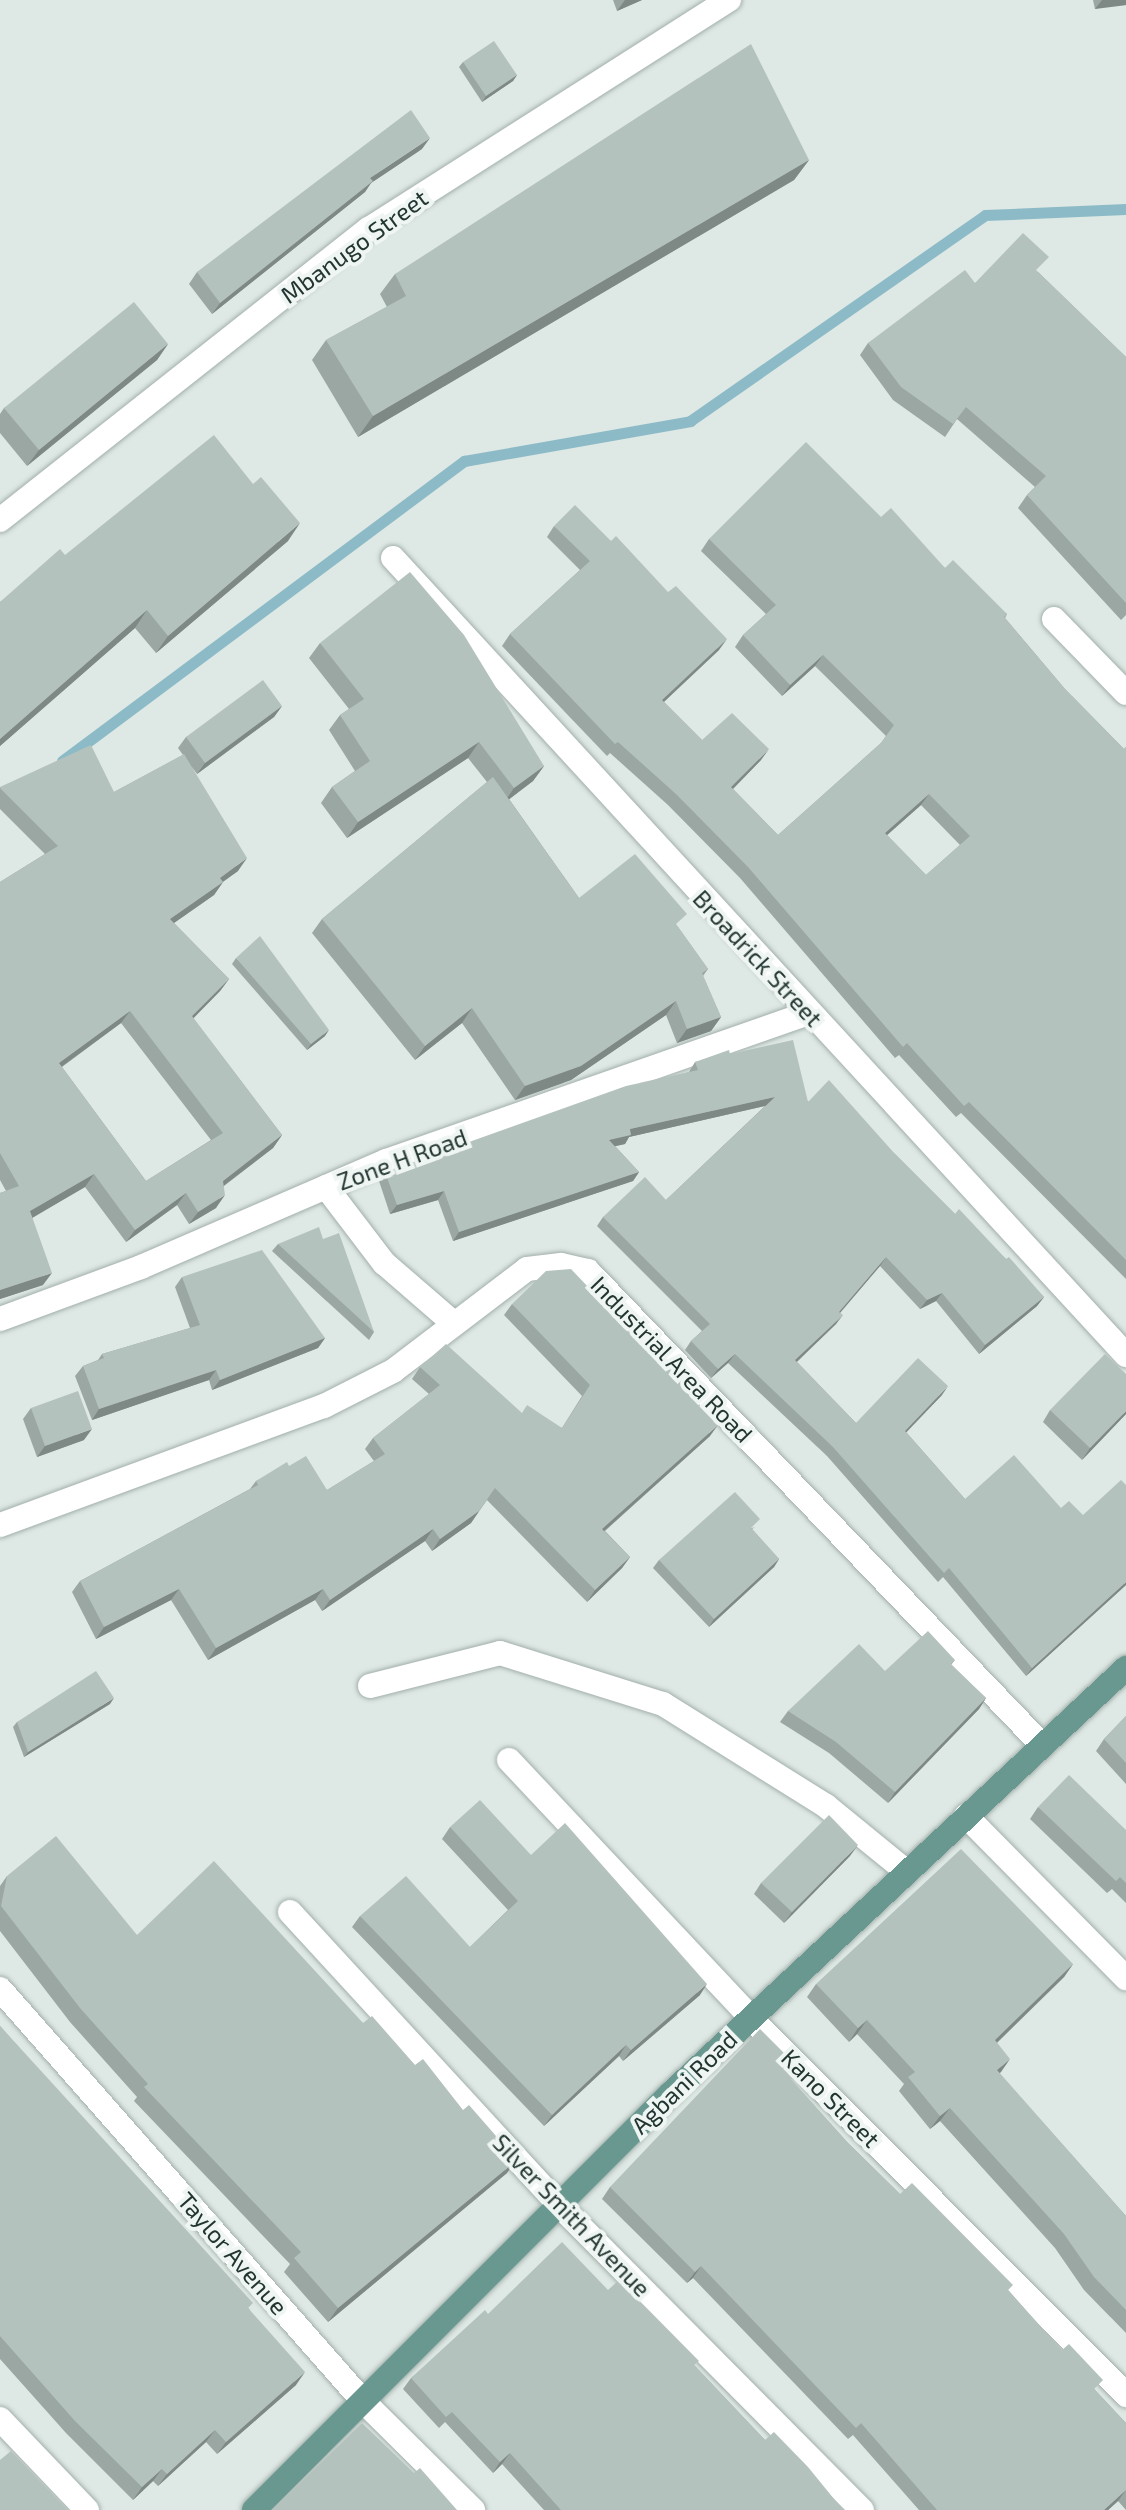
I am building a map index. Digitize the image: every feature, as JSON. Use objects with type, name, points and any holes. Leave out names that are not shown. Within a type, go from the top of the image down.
[{"type":"main road","name":"Agbani Road","points":[[254,2510],[751,2018],[1126,1668]]},
{"type":"street","name":"Mbanugo Street","points":[[0,520],[369,229],[729,0]]},
{"type":"street","name":"Broadrick Street","points":[[393,558],[1126,1355]]},
{"type":"street","points":[[1054,619],[1126,693]]},
{"type":"street","name":"Zone H Road","points":[[0,1319],[141,1267],[326,1187],[809,1013]]},
{"type":"street","points":[[326,1187],[384,1263],[452,1322]]},
{"type":"street","name":"Industrial Area Road","points":[[0,1525],[324,1406],[393,1371],[452,1322],[527,1269],[561,1265],[588,1271],[1042,1745]]},
{"type":"street","points":[[370,1686],[500,1653],[663,1704],[826,1806],[907,1872]]},
{"type":"street","name":"Kano Street","points":[[509,1760],[751,2018],[1126,2395]]},
{"type":"street","points":[[966,1816],[1126,1978]]},
{"type":"street","name":"Silver Smith Avenue","points":[[290,1912],[559,2205],[862,2510]]},
{"type":"street","name":"Taylor Avenue","points":[[0,1989],[363,2401],[473,2510]]},
{"type":"street","points":[[0,2419],[87,2510]]},
{"type":"building","points":[[494,41],[517,75],[486,96],[463,62]]},
{"type":"building","points":[[751,44],[809,160],[373,416],[326,340],[406,296],[395,274]]},
{"type":"building","points":[[411,110],[430,138],[370,178],[373,181],[220,303],[197,272]]},
{"type":"building","points":[[1023,233],[1049,257],[1036,270],[1126,357],[1126,603],[1027,495],[1046,476],[966,407],[953,424],[901,387],[868,343],[965,270],[975,283]]},
{"type":"building","points":[[134,302],[168,344],[39,450],[4,408]]},
{"type":"building","points":[[214,435],[253,484],[261,477],[300,523],[168,636],[147,610],[0,739],[0,602],[60,549],[65,555]]},
{"type":"building","points":[[806,442],[881,517],[891,508],[945,568],[953,560],[1007,614],[1004,617],[1065,689],[1124,749],[1126,747],[1126,1260],[969,1102],[964,1106],[907,1043],[903,1047],[748,867],[676,794],[618,742],[615,744],[510,634],[590,561],[554,526],[575,505],[611,541],[616,536],[668,592],[676,586],[727,639],[662,700],[702,740],[732,713],[769,749],[731,787],[778,835],[881,743],[894,725],[823,655],[790,685],[743,635],[776,605],[709,539]],"holes":[[[929,794],[970,836],[926,875],[885,833]]]},
{"type":"building","points":[[410,572],[464,635],[544,766],[514,788],[479,742],[358,822],[332,787],[370,761],[340,715],[364,699],[320,643]]},
{"type":"building","points":[[263,680],[282,706],[205,763],[186,737]]},
{"type":"building","points":[[91,745],[114,792],[184,754],[247,858],[220,878],[223,882],[170,919],[229,979],[192,1016],[282,1135],[223,1181],[225,1195],[198,1212],[186,1193],[135,1230],[94,1174],[30,1211],[52,1273],[0,1290],[0,1193],[19,1186],[0,1153],[0,882],[58,846],[0,787]],"holes":[[[130,1011],[223,1133],[146,1181],[59,1063]]]},
{"type":"building","points":[[493,777],[579,898],[635,854],[687,914],[676,924],[708,969],[702,973],[721,1017],[687,1029],[676,1001],[581,1066],[525,1086],[472,1008],[425,1046],[322,919]]},
{"type":"building","points":[[260,936],[329,1030],[311,1044],[236,958]]},
{"type":"building","points":[[793,1040],[808,1102],[829,1080],[895,1154],[955,1214],[959,1209],[1006,1259],[1009,1257],[1044,1297],[985,1345],[942,1293],[927,1300],[886,1257],[839,1312],[843,1315],[795,1360],[856,1423],[918,1358],[948,1386],[905,1431],[965,1499],[1014,1455],[1061,1508],[1069,1501],[1083,1515],[1121,1480],[1126,1485],[1126,1582],[1032,1668],[949,1568],[944,1573],[833,1447],[735,1354],[718,1369],[691,1341],[710,1324],[603,1217],[645,1177],[666,1200],[775,1097],[630,1129],[631,1135],[609,1140],[639,1172],[459,1232],[444,1191],[397,1205],[385,1172],[626,1086],[698,1070],[695,1062],[729,1050],[730,1054]]},
{"type":"building","points":[[319,1227],[323,1239],[339,1233],[374,1332],[278,1244]]},
{"type":"building","points":[[262,1250],[325,1338],[220,1380],[216,1370],[99,1409],[83,1366],[104,1358],[102,1354],[200,1325],[182,1277]]},
{"type":"building","points":[[571,1269],[663,1366],[670,1359],[697,1387],[690,1394],[718,1425],[602,1529],[630,1557],[595,1590],[495,1488],[479,1511],[440,1539],[433,1529],[330,1600],[323,1589],[216,1648],[179,1589],[104,1627],[80,1581],[258,1485],[256,1481],[287,1462],[289,1466],[306,1456],[327,1490],[385,1454],[373,1438],[440,1385],[420,1367],[446,1344],[522,1413],[527,1405],[562,1428],[590,1385],[512,1304],[546,1271]]},
{"type":"building","points":[[1105,1354],[1126,1374],[1126,1411],[1090,1448],[1050,1410]]},
{"type":"building","points":[[78,1391],[92,1429],[45,1446],[31,1408]]},
{"type":"building","points":[[735,1492],[760,1519],[751,1528],[779,1559],[714,1619],[659,1560]]},
{"type":"building","points":[[928,1631],[955,1660],[951,1664],[986,1698],[895,1792],[836,1742],[788,1711],[859,1644],[885,1671]]},
{"type":"building","points":[[96,1671],[114,1698],[28,1752],[17,1722]]},
{"type":"building","points":[[1126,1716],[1126,1763],[1104,1739]]},
{"type":"building","points":[[1069,1775],[1126,1830],[1126,1883],[1120,1877],[1116,1881],[1038,1807]]},
{"type":"building","points":[[480,1800],[531,1855],[565,1823],[707,1984],[631,2050],[626,2045],[552,2115],[360,1916],[406,1876],[470,1947],[518,1901],[450,1827]]},
{"type":"building","points":[[829,1815],[858,1845],[792,1912],[761,1883]]},
{"type":"building","points":[[56,1836],[137,1935],[214,1861],[363,2023],[372,2016],[415,2065],[423,2059],[463,2110],[469,2105],[517,2160],[338,2308],[294,2258],[301,2252],[144,2087],[148,2084],[80,2008],[1,1906],[7,1876]]},
{"type":"building","points":[[961,1849],[1073,1964],[995,2040],[1010,2059],[997,2070],[1126,2216],[1126,2310],[1094,2277],[1064,2234],[950,2108],[940,2116],[908,2077],[915,2072],[867,2020],[858,2028],[816,1984]]},
{"type":"building","points":[[0,2026],[253,2303],[248,2308],[305,2372],[226,2442],[215,2430],[167,2474],[162,2469],[142,2487],[75,2421],[0,2336]]},
{"type":"building","points":[[760,2029],[801,2070],[791,2079],[848,2143],[900,2194],[912,2183],[1013,2285],[1008,2290],[1062,2350],[1069,2344],[1103,2380],[1094,2389],[1126,2423],[1126,2490],[1104,2510],[937,2510],[861,2423],[856,2428],[701,2266],[695,2272],[610,2187]]},
{"type":"building","points":[[562,2242],[608,2290],[619,2280],[699,2361],[694,2365],[765,2440],[774,2432],[843,2510],[561,2510],[510,2453],[500,2462],[452,2412],[446,2417],[411,2378],[485,2310],[488,2314]]},
{"type":"building","points":[[362,2423],[414,2473],[420,2468],[457,2510],[272,2510]]},
{"type":"building","points":[[11,2451],[68,2510],[0,2510],[0,2460]]},
{"type":"waterway","points":[[62,761],[464,461],[690,421],[985,215],[1126,209]]}]
